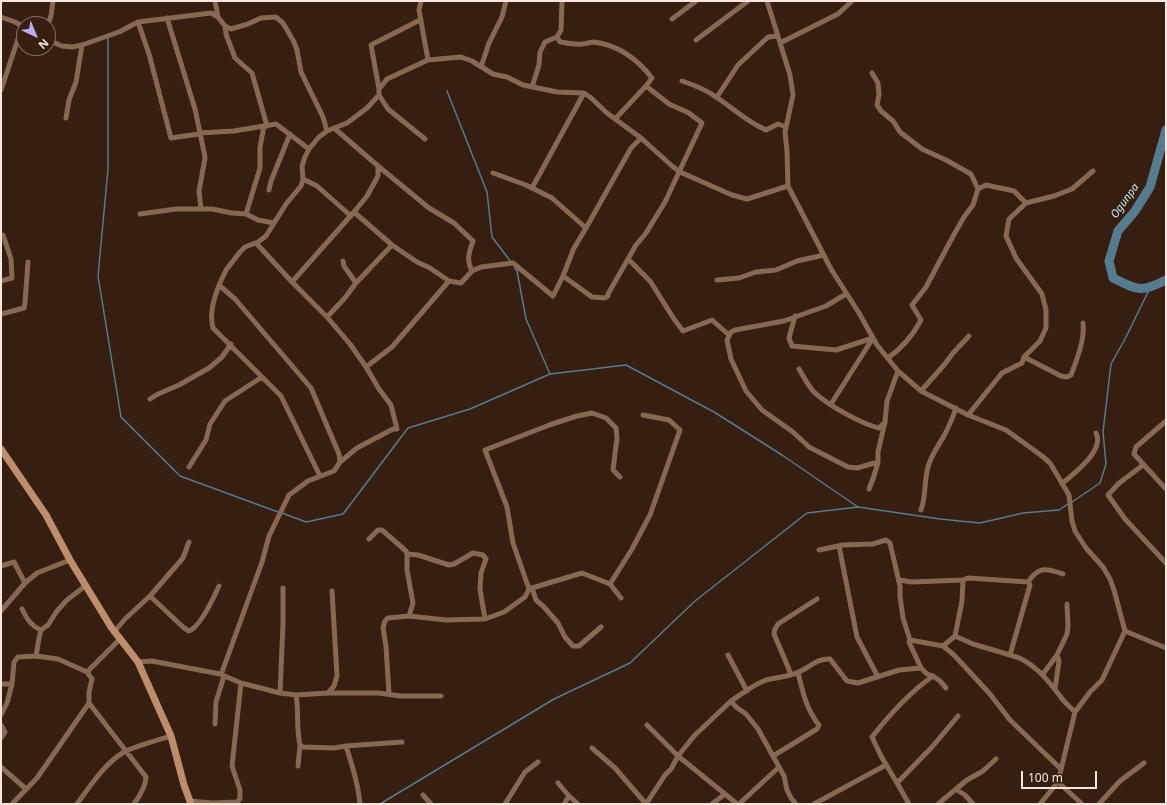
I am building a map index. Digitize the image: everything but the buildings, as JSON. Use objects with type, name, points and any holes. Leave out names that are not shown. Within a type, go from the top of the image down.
[{"type":"street","points":[[51,16],[52,1]]},
{"type":"street","points":[[215,1],[218,17]]},
{"type":"street","points":[[421,1],[419,10],[420,20],[428,60]]},
{"type":"street","points":[[481,67],[489,42],[502,17],[506,1]]},
{"type":"street","points":[[532,87],[539,65],[540,52],[545,42],[557,37],[560,30],[562,1]]},
{"type":"street","points":[[672,19],[696,1]]},
{"type":"street","points":[[696,40],[748,1]]},
{"type":"street","points":[[767,1],[792,85],[791,107],[786,127],[789,180],[788,186],[840,285],[859,313],[872,338],[898,371],[921,391],[968,415],[1006,430],[1028,444],[1050,463],[1069,495],[1072,521],[1075,531],[1086,548],[1103,567],[1110,579],[1125,632],[1102,680],[1090,692],[1075,712],[1058,782],[1040,804]]},
{"type":"street","points":[[780,43],[838,14],[852,1]]},
{"type":"street","points":[[56,44],[67,47],[82,45],[119,32],[138,22],[167,18],[212,13],[218,17],[225,26],[231,29],[248,24],[260,18],[276,17],[294,42],[301,72],[323,117],[327,131]]},
{"type":"street","points":[[1,17],[16,23]]},
{"type":"street","points":[[167,18],[195,109],[202,142],[204,158],[199,191],[201,208]]},
{"type":"street","points":[[420,20],[371,45],[379,95],[388,109],[425,139]]},
{"type":"street","points":[[138,22],[149,54],[171,138],[199,133],[234,131],[276,124],[309,149]]},
{"type":"street","points":[[225,26],[226,34],[235,58],[252,73],[265,126],[260,147],[260,168],[246,214]]},
{"type":"street","points":[[717,97],[738,65],[768,37],[777,36]]},
{"type":"street","points":[[557,37],[560,42],[580,45],[593,42],[609,46],[628,54],[644,67],[652,78],[615,119]]},
{"type":"street","points":[[66,118],[69,100],[76,82],[82,45]]},
{"type":"street","points":[[1,90],[16,47]]},
{"type":"street","points":[[379,89],[387,79],[428,60],[461,57],[472,61],[492,74],[507,77],[523,85],[565,93],[584,93],[641,138],[680,172],[732,195],[748,199],[788,186]]},
{"type":"street","points":[[872,73],[878,83],[878,105],[881,111],[893,122],[900,132],[922,149],[971,174],[978,189],[973,205],[964,217],[926,287],[912,305],[921,320],[915,331],[898,351],[888,358]]},
{"type":"street","points":[[682,81],[701,87],[757,127],[766,130],[778,124],[786,127]]},
{"type":"street","points":[[563,276],[592,297],[607,298],[636,245],[646,233],[665,202],[680,172],[686,154],[698,133],[702,123],[689,113],[669,104],[646,86]]},
{"type":"street","points":[[532,188],[584,93]]},
{"type":"street","points":[[320,476],[281,396],[231,344],[213,328],[210,319],[214,299],[226,270],[245,247],[256,243],[266,236],[286,204],[301,186],[303,179],[302,166],[309,149],[327,131],[347,122],[367,108],[379,95]]},
{"type":"street","points":[[334,128],[430,208],[454,223],[473,241],[468,255],[472,271]]},
{"type":"street","points":[[269,190],[271,181],[290,134]]},
{"type":"street","points":[[303,179],[318,186],[392,245],[449,281],[461,284],[472,271],[480,267],[513,263],[553,296],[574,248],[631,148],[641,138]]},
{"type":"street","points":[[292,282],[367,196],[378,176],[378,166]]},
{"type":"street","points":[[968,415],[1002,374],[1022,363],[1024,357],[1040,341],[1046,328],[1046,310],[1042,294],[1016,258],[1006,236],[1010,218],[1026,203],[1054,196],[1072,189],[1093,172]]},
{"type":"street","points":[[493,173],[532,188],[552,198],[586,228]]},
{"type":"street","points":[[978,189],[986,185],[1014,192],[1026,203]]},
{"type":"street","points":[[140,214],[176,209],[201,208],[246,214],[258,220],[274,223]]},
{"type":"street","points":[[1,234],[3,235],[11,259],[12,278],[1,280]]},
{"type":"street","points":[[215,724],[216,702],[222,675],[262,562],[269,536],[289,495],[308,481],[334,472],[340,462],[357,448],[393,429],[397,429],[390,404],[366,367],[327,317],[256,243]]},
{"type":"street","points":[[327,317],[344,299],[356,283],[392,245]]},
{"type":"street","points":[[717,280],[739,278],[756,272],[776,270],[797,261],[824,255]]},
{"type":"street","points":[[629,260],[650,281],[683,331],[712,320],[729,335]]},
{"type":"street","points":[[343,261],[344,266],[356,283]]},
{"type":"street","points":[[1,314],[24,308],[26,303],[28,262]]},
{"type":"street","points":[[366,367],[392,347],[449,281]]},
{"type":"street","points":[[219,285],[236,299],[310,388],[339,454],[340,462]]},
{"type":"street","points":[[846,294],[826,306],[784,321],[735,330],[729,335],[727,340],[731,359],[746,391],[762,410],[793,432],[809,447],[848,467],[857,468],[878,462]]},
{"type":"street","points":[[796,316],[789,338],[792,346],[836,350],[872,338]]},
{"type":"street","points":[[1024,357],[1061,376],[1067,377],[1070,375],[1082,340],[1084,331],[1082,323]]},
{"type":"street","points":[[921,391],[969,336]]},
{"type":"street","points":[[831,404],[872,338]]},
{"type":"street","points":[[150,399],[180,385],[209,368],[222,357],[231,344]]},
{"type":"street","points":[[799,369],[814,392],[831,404],[868,425],[879,428],[885,422]]},
{"type":"street","points":[[869,489],[878,462],[878,452],[885,422],[887,401],[898,371]]},
{"type":"street","points":[[189,467],[206,440],[210,424],[225,401],[262,377]]},
{"type":"street","points":[[920,510],[924,503],[925,481],[928,467],[932,456],[946,433],[956,408]]},
{"type":"street","points":[[601,628],[580,646],[573,646],[565,637],[558,623],[536,600],[513,543],[507,507],[485,450],[552,424],[592,413],[606,418],[616,428],[617,438],[613,470],[620,477]]},
{"type":"street","points":[[610,584],[632,549],[650,515],[680,430],[669,420],[643,415]]},
{"type":"street","points":[[1166,421],[1136,447],[1134,454],[1166,489]]},
{"type":"street","points":[[1062,484],[1087,461],[1096,450],[1099,438],[1096,433]]},
{"type":"street","points":[[1,449],[46,515],[85,586],[114,632],[138,662],[171,736],[190,802],[228,803],[237,802],[240,799],[240,790],[232,766],[241,683]]},
{"type":"street","points":[[1143,465],[1118,484],[1108,496],[1125,519],[1166,563]]},
{"type":"street","points":[[369,539],[378,530],[382,530],[406,551],[407,570],[413,603],[409,616]]},
{"type":"street","points":[[819,550],[839,546],[873,544],[886,540],[890,543],[899,580],[903,618],[910,640],[909,642],[921,668],[927,674],[940,681],[946,688]]},
{"type":"street","points":[[114,632],[125,619],[150,596],[183,558],[189,542]]},
{"type":"street","points":[[839,546],[857,637],[878,677]]},
{"type":"street","points":[[407,554],[418,554],[449,565],[454,564],[473,553],[482,555],[486,559],[481,573],[480,589],[485,618]]},
{"type":"street","points":[[1,611],[25,583],[37,573],[70,560]]},
{"type":"street","points":[[1,566],[14,562],[25,583]]},
{"type":"street","points":[[1010,655],[1030,585],[1028,582],[1035,572],[1041,570],[1049,569],[1062,574]]},
{"type":"street","points":[[390,694],[383,628],[385,621],[388,618],[409,616],[446,620],[485,618],[504,612],[525,597],[530,588],[582,573],[610,584],[621,598]]},
{"type":"street","points":[[899,580],[912,582],[963,580],[968,578],[1028,582]]},
{"type":"street","points":[[943,646],[955,636],[962,601],[963,580]]},
{"type":"street","points":[[36,656],[41,630],[48,625],[57,611],[67,600],[85,586]]},
{"type":"street","points":[[150,596],[189,631],[193,630],[199,622],[219,586]]},
{"type":"street","points":[[280,693],[283,588]]},
{"type":"street","points":[[328,693],[334,686],[337,676],[332,591]]},
{"type":"street","points":[[792,674],[774,634],[775,629],[778,624],[817,599]]},
{"type":"street","points":[[1043,674],[1067,634],[1067,604]]},
{"type":"street","points":[[22,609],[31,624],[35,628],[41,630]]},
{"type":"street","points":[[1125,632],[1166,648]]},
{"type":"street","points":[[955,636],[973,644],[1016,657],[1043,674],[1075,712]]},
{"type":"street","points":[[87,672],[120,639]]},
{"type":"street","points":[[910,640],[943,646],[954,655],[986,689],[1010,720],[1026,733],[1061,769]]},
{"type":"street","points":[[1055,689],[1059,662],[1056,654]]},
{"type":"street","points":[[728,655],[747,691]]},
{"type":"street","points":[[1,715],[7,703],[12,684],[14,662],[18,657],[36,656],[58,658],[87,672],[92,680],[89,692],[89,703],[37,778],[12,804]]},
{"type":"street","points":[[592,748],[615,768],[646,804],[665,775],[671,769],[678,756],[694,736],[731,701],[764,681],[798,673],[823,658],[830,659],[847,681],[858,683],[899,670],[921,668]]},
{"type":"street","points":[[138,662],[152,661],[222,675],[241,683],[280,693],[296,695],[328,693],[441,696]]},
{"type":"street","points":[[773,756],[818,729],[819,725],[811,715],[807,705],[798,673]]},
{"type":"street","points":[[909,804],[886,765],[872,737],[883,723],[910,695],[933,676]]},
{"type":"street","points":[[1,684],[12,684]]},
{"type":"street","points":[[296,695],[300,745],[298,766]]},
{"type":"street","points":[[731,701],[736,707],[746,714],[758,729],[784,776],[787,790],[796,804]]},
{"type":"street","points":[[89,703],[125,752],[146,777],[144,788],[134,804]]},
{"type":"street","points":[[897,783],[932,748],[958,716]]},
{"type":"street","points":[[1,725],[5,732],[1,738]]},
{"type":"street","points":[[647,726],[678,756],[738,804],[779,767]]},
{"type":"street","points":[[77,804],[93,782],[112,761],[125,752],[171,736]]},
{"type":"street","points":[[300,745],[308,748],[334,748],[402,742]]},
{"type":"street","points":[[346,746],[356,778],[360,804]]},
{"type":"street","points":[[938,804],[957,790],[967,780],[983,771],[996,759]]},
{"type":"street","points":[[505,804],[525,772],[538,762]]},
{"type":"street","points":[[1099,804],[1120,781],[1144,764]]},
{"type":"street","points":[[814,804],[886,765]]},
{"type":"street","points":[[1,767],[26,789]]},
{"type":"street","points":[[1058,782],[1082,804]]},
{"type":"street","points":[[558,783],[578,804]]},
{"type":"street","points":[[957,790],[965,795],[973,804]]},
{"type":"street","points":[[712,804],[725,794]]},
{"type":"street","points":[[423,795],[431,804]]},
{"type":"street","points":[[564,804],[569,796]]},
{"type":"waterway","points":[[108,37],[108,169],[98,276],[121,417],[180,476],[278,512]]},
{"type":"waterway","points":[[447,91],[487,192],[492,237],[511,262]]},
{"type":"waterway","name":"Ogunpa","points":[[1166,130],[1150,187],[1135,211],[1118,231],[1109,261],[1113,278],[1128,285],[1145,288],[1151,287],[1166,280]]},
{"type":"waterway","points":[[515,268],[517,271],[526,319],[550,374]]},
{"type":"waterway","points":[[1072,502],[1100,483],[1106,464],[1103,432],[1111,364],[1150,288]]},
{"type":"waterway","points":[[282,513],[306,522],[343,514],[408,428],[470,409],[550,374],[626,365],[714,412],[782,455],[858,507]]},
{"type":"waterway","points":[[380,804],[554,699],[630,663],[695,601],[807,513],[858,507],[940,519],[980,523],[1023,513],[1059,510],[1068,504]]}]
